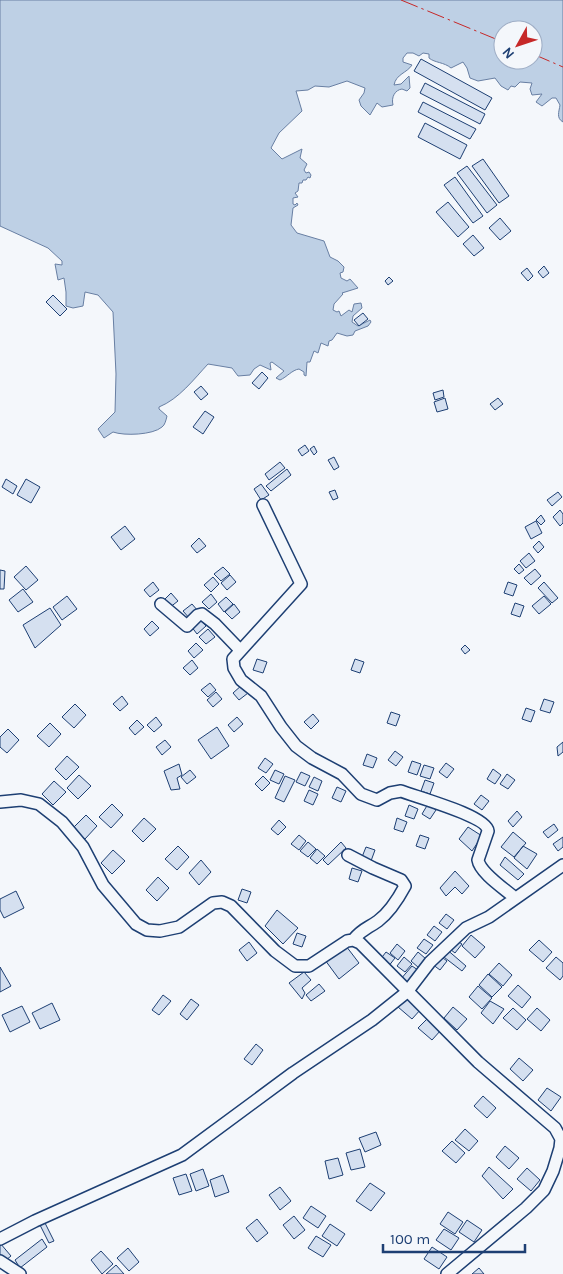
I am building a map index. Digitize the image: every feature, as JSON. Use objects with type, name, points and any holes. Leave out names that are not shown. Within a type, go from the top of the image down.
[{"type":"street","points":[[263,505],[301,584],[233,659],[234,668],[241,680],[261,696],[296,746],[312,758],[342,774],[361,794],[377,800],[390,793],[401,791],[468,814],[484,823],[488,827],[488,831],[478,865],[516,898]]},
{"type":"street","points":[[161,604],[187,626],[198,615],[202,614],[215,624],[240,650]]},
{"type":"street","points":[[0,802],[21,800],[39,804],[62,822],[83,847],[103,885],[136,924],[147,930],[160,931],[178,927],[213,903],[222,902],[231,906],[275,951],[295,966],[309,966],[347,941],[353,940],[360,943],[478,1062],[555,1128],[562,1138],[558,1174],[526,1208],[447,1274]]},
{"type":"street","points":[[348,855],[372,868],[401,880],[405,886],[389,911],[377,922],[361,930],[353,940]]},
{"type":"street","points":[[0,1239],[35,1221],[182,1155],[293,1073],[372,1020],[407,992],[430,962],[466,928],[489,917],[563,865]]},
{"type":"street","points":[[0,1261],[20,1274]]},
{"type":"water","points":[[0,0],[563,0],[563,122],[559,117],[560,105],[556,98],[552,98],[542,106],[536,102],[542,94],[532,95],[530,89],[532,83],[520,82],[515,87],[511,86],[508,90],[501,86],[495,78],[478,81],[470,78],[463,62],[451,68],[431,60],[429,54],[423,53],[419,56],[407,53],[403,58],[403,62],[412,65],[397,78],[394,85],[401,84],[409,76],[410,88],[407,91],[402,89],[396,92],[393,97],[393,105],[382,107],[377,103],[370,115],[361,106],[359,100],[365,88],[347,81],[329,87],[315,86],[308,90],[296,91],[302,111],[279,133],[271,148],[282,159],[302,149],[300,158],[307,164],[304,170],[311,175],[310,178],[308,177],[302,183],[299,183],[298,191],[295,193],[298,197],[293,198],[293,204],[297,203],[298,205],[293,208],[291,225],[297,233],[324,241],[330,257],[344,267],[343,272],[340,273],[341,278],[347,281],[350,279],[358,288],[342,293],[334,304],[333,310],[339,311],[341,316],[349,310],[352,312],[354,304],[361,303],[362,308],[353,316],[352,322],[358,326],[370,320],[371,322],[368,326],[355,331],[353,335],[347,336],[337,333],[329,341],[328,346],[321,343],[318,353],[314,351],[310,362],[307,362],[306,376],[299,369],[280,380],[276,378],[284,371],[272,362],[270,363],[271,370],[260,365],[250,375],[238,376],[232,368],[208,364],[180,394],[159,407],[167,416],[165,424],[158,430],[138,434],[113,432],[104,438],[98,429],[115,412],[116,374],[113,312],[98,295],[85,292],[83,306],[73,308],[66,306],[64,278],[58,280],[55,264],[62,265],[62,261],[48,248],[0,226]]},
{"type":"building","points":[[421,59],[492,98],[485,110],[414,71]]},
{"type":"building","points":[[425,83],[485,114],[480,124],[420,93]]},
{"type":"building","points":[[423,102],[476,129],[470,139],[418,112]]},
{"type":"building","points":[[425,123],[467,145],[460,159],[418,137]]},
{"type":"building","points":[[483,159],[509,196],[499,203],[472,166]]},
{"type":"building","points":[[467,166],[497,205],[487,213],[457,173]]},
{"type":"building","points":[[455,177],[483,216],[473,223],[444,185]]},
{"type":"building","points":[[448,202],[469,227],[458,237],[436,212]]},
{"type":"building","points":[[500,218],[511,231],[500,240],[489,228]]},
{"type":"building","points":[[473,235],[484,248],[474,256],[463,244]]},
{"type":"building","points":[[544,266],[549,273],[543,278],[538,272]]},
{"type":"building","points":[[527,268],[533,276],[528,281],[521,273]]},
{"type":"building","points":[[389,277],[393,281],[388,285],[385,281]]},
{"type":"building","points":[[53,295],[67,309],[60,316],[46,302]]},
{"type":"building","points":[[363,313],[368,319],[359,326],[354,320]]},
{"type":"building","points":[[262,372],[268,378],[259,389],[252,383]]},
{"type":"building","points":[[201,386],[208,394],[201,400],[194,392]]},
{"type":"building","points":[[443,390],[444,397],[435,400],[433,393]]},
{"type":"building","points":[[445,398],[448,409],[437,412],[434,402]]},
{"type":"building","points":[[498,398],[503,404],[495,410],[490,404]]},
{"type":"building","points":[[205,411],[214,417],[203,434],[193,427]]},
{"type":"building","points":[[305,445],[309,451],[302,456],[298,450]]},
{"type":"building","points":[[314,446],[317,452],[314,455],[310,449]]},
{"type":"building","points":[[334,457],[339,467],[334,470],[328,460]]},
{"type":"building","points":[[280,462],[285,468],[269,480],[265,474]]},
{"type":"building","points":[[287,469],[291,475],[271,491],[266,486]]},
{"type":"building","points":[[6,479],[17,486],[13,494],[2,487]]},
{"type":"building","points":[[26,479],[40,487],[31,503],[17,495]]},
{"type":"building","points":[[261,484],[269,495],[261,500],[254,489]]},
{"type":"building","points":[[335,490],[338,498],[333,500],[329,492]]},
{"type":"building","points":[[558,492],[562,497],[552,506],[547,500]]},
{"type":"building","points":[[560,510],[563,514],[563,523],[560,526],[553,517]]},
{"type":"building","points":[[541,515],[545,521],[541,525],[536,520]]},
{"type":"building","points":[[536,521],[542,533],[531,539],[525,527]]},
{"type":"building","points":[[125,526],[135,539],[121,550],[111,537]]},
{"type":"building","points":[[199,538],[206,546],[197,553],[191,546]]},
{"type":"building","points":[[539,541],[544,547],[538,553],[533,547]]},
{"type":"building","points":[[529,553],[535,561],[526,568],[520,561]]},
{"type":"building","points":[[519,564],[524,570],[519,574],[514,569]]},
{"type":"building","points":[[26,566],[38,580],[26,590],[14,577]]},
{"type":"building","points":[[223,567],[230,574],[221,581],[214,574]]},
{"type":"building","points":[[535,569],[541,576],[531,585],[524,578]]},
{"type":"building","points":[[0,570],[5,571],[4,589],[0,589]]},
{"type":"building","points":[[230,575],[236,582],[227,590],[221,583]]},
{"type":"building","points":[[213,577],[219,584],[211,592],[204,585]]},
{"type":"building","points":[[153,582],[159,590],[150,597],[144,590]]},
{"type":"building","points":[[508,582],[517,585],[513,596],[504,593]]},
{"type":"building","points":[[544,582],[558,598],[552,603],[538,588]]},
{"type":"building","points":[[23,589],[33,602],[18,612],[9,600]]},
{"type":"building","points":[[171,593],[178,601],[169,608],[163,601]]},
{"type":"building","points":[[211,594],[217,602],[209,609],[202,602]]},
{"type":"building","points":[[67,596],[77,609],[62,620],[53,607]]},
{"type":"building","points":[[544,596],[551,604],[539,614],[532,606]]},
{"type":"building","points":[[226,597],[233,604],[224,612],[218,604]]},
{"type":"building","points":[[515,603],[524,606],[520,617],[511,614]]},
{"type":"building","points":[[192,604],[198,611],[190,619],[183,611]]},
{"type":"building","points":[[234,604],[240,612],[232,619],[225,612]]},
{"type":"building","points":[[50,608],[61,625],[35,648],[23,625]]},
{"type":"building","points":[[200,619],[206,626],[197,634],[191,626]]},
{"type":"building","points":[[152,621],[159,628],[150,636],[144,629]]},
{"type":"building","points":[[208,629],[215,637],[206,644],[199,637]]},
{"type":"building","points":[[196,643],[203,650],[194,658],[188,651]]},
{"type":"building","points":[[465,645],[470,650],[465,654],[461,649]]},
{"type":"building","points":[[257,659],[267,662],[263,673],[253,670]]},
{"type":"building","points":[[355,659],[364,662],[360,673],[351,670]]},
{"type":"building","points":[[192,660],[198,668],[190,675],[183,668]]},
{"type":"building","points":[[210,683],[216,690],[208,697],[201,690]]},
{"type":"building","points":[[242,685],[248,693],[239,700],[233,693]]},
{"type":"building","points":[[216,692],[222,699],[213,707],[207,700]]},
{"type":"building","points":[[122,696],[128,704],[120,711],[113,704]]},
{"type":"building","points":[[544,699],[554,702],[550,713],[540,710]]},
{"type":"building","points":[[75,704],[86,715],[74,728],[62,717]]},
{"type":"building","points":[[526,708],[535,711],[531,722],[522,719]]},
{"type":"building","points":[[391,712],[400,715],[396,726],[387,723]]},
{"type":"building","points":[[313,714],[319,721],[311,729],[304,722]]},
{"type":"building","points":[[156,717],[162,725],[154,732],[147,725]]},
{"type":"building","points":[[237,717],[243,724],[234,732],[228,725]]},
{"type":"building","points":[[137,720],[144,727],[135,735],[129,728]]},
{"type":"building","points":[[50,723],[61,734],[49,747],[37,736]]},
{"type":"building","points":[[217,727],[229,746],[211,759],[198,740]]},
{"type":"building","points":[[8,729],[19,740],[7,753],[0,747],[0,737]]},
{"type":"building","points":[[165,740],[171,747],[162,755],[156,747]]},
{"type":"building","points":[[563,742],[563,752],[558,756],[557,747]]},
{"type":"building","points":[[395,751],[403,757],[396,766],[388,760]]},
{"type":"building","points":[[367,754],[377,758],[373,768],[363,765]]},
{"type":"building","points":[[67,756],[79,767],[66,780],[55,769]]},
{"type":"building","points":[[265,758],[273,764],[266,773],[258,768]]},
{"type":"building","points":[[412,761],[421,764],[417,775],[408,772]]},
{"type":"building","points":[[446,763],[454,769],[447,778],[439,772]]},
{"type":"building","points":[[179,764],[182,775],[177,778],[180,789],[171,790],[164,771]]},
{"type":"building","points":[[424,765],[434,768],[430,779],[420,776]]},
{"type":"building","points":[[493,769],[501,775],[495,784],[487,779]]},
{"type":"building","points":[[190,770],[196,777],[187,784],[181,777]]},
{"type":"building","points":[[275,770],[284,774],[279,784],[270,780]]},
{"type":"building","points":[[301,772],[310,776],[305,786],[296,782]]},
{"type":"building","points":[[507,774],[515,780],[508,789],[500,784]]},
{"type":"building","points":[[79,775],[91,786],[78,799],[67,788]]},
{"type":"building","points":[[263,776],[270,783],[262,791],[255,784]]},
{"type":"building","points":[[285,776],[295,780],[284,802],[275,798]]},
{"type":"building","points":[[314,777],[322,781],[318,791],[309,787]]},
{"type":"building","points":[[425,780],[434,783],[430,794],[421,791]]},
{"type":"building","points":[[54,781],[66,792],[53,805],[42,794]]},
{"type":"building","points":[[337,787],[346,791],[341,802],[332,798]]},
{"type":"building","points":[[309,790],[318,794],[313,805],[304,801]]},
{"type":"building","points":[[481,795],[489,801],[482,810],[474,804]]},
{"type":"building","points":[[112,804],[123,815],[111,828],[99,817]]},
{"type":"building","points":[[428,804],[436,810],[430,819],[422,814]]},
{"type":"building","points":[[409,805],[418,809],[414,819],[405,816]]},
{"type":"building","points":[[517,811],[522,817],[513,827],[508,821]]},
{"type":"building","points":[[86,815],[97,826],[85,839],[73,828]]},
{"type":"building","points":[[144,818],[156,829],[143,842],[132,831]]},
{"type":"building","points":[[397,818],[407,822],[403,832],[394,829]]},
{"type":"building","points":[[279,820],[286,827],[278,835],[271,829]]},
{"type":"building","points":[[554,824],[558,830],[548,838],[543,832]]},
{"type":"building","points":[[468,827],[482,836],[472,851],[459,839]]},
{"type":"building","points":[[513,832],[526,843],[514,857],[501,847]]},
{"type":"building","points":[[299,835],[306,841],[299,850],[291,844]]},
{"type":"building","points":[[420,835],[429,838],[425,849],[416,846]]},
{"type":"building","points":[[563,837],[563,847],[558,851],[553,844]]},
{"type":"building","points":[[308,842],[316,849],[308,857],[300,851]]},
{"type":"building","points":[[341,842],[346,848],[328,865],[323,860]]},
{"type":"building","points":[[178,846],[189,857],[177,870],[165,859]]},
{"type":"building","points":[[523,846],[537,854],[527,869],[514,858]]},
{"type":"building","points":[[366,847],[375,850],[371,861],[362,857]]},
{"type":"building","points":[[317,849],[325,856],[317,864],[310,858]]},
{"type":"building","points":[[113,850],[125,861],[112,874],[101,863]]},
{"type":"building","points":[[505,857],[524,874],[518,880],[500,865]]},
{"type":"building","points":[[201,860],[211,872],[199,885],[189,873]]},
{"type":"building","points":[[352,868],[362,871],[358,882],[349,879]]},
{"type":"building","points":[[455,871],[469,886],[462,894],[455,887],[446,896],[440,888]]},
{"type":"building","points":[[158,877],[169,888],[157,901],[146,890]]},
{"type":"building","points":[[242,889],[251,892],[247,903],[238,900]]},
{"type":"building","points":[[16,891],[24,908],[4,918],[0,910],[0,899]]},
{"type":"building","points":[[277,910],[298,928],[283,944],[265,926]]},
{"type":"building","points":[[446,914],[454,920],[447,929],[439,923]]},
{"type":"building","points":[[434,926],[442,932],[435,941],[427,935]]},
{"type":"building","points":[[297,933],[306,936],[302,947],[293,944]]},
{"type":"building","points":[[471,935],[485,947],[475,958],[462,946]]},
{"type":"building","points":[[424,939],[433,945],[426,954],[417,948]]},
{"type":"building","points":[[454,939],[462,944],[455,953],[446,946]]},
{"type":"building","points":[[539,940],[552,952],[543,962],[529,950]]},
{"type":"building","points":[[249,942],[257,953],[247,961],[239,950]]},
{"type":"building","points":[[397,944],[405,951],[398,960],[390,953]]},
{"type":"building","points":[[346,946],[359,963],[339,979],[325,960]]},
{"type":"building","points":[[445,948],[466,966],[462,971],[440,954]]},
{"type":"building","points":[[386,952],[395,958],[388,967],[379,961]]},
{"type":"building","points":[[418,952],[426,959],[419,968],[411,961]]},
{"type":"building","points":[[439,955],[447,961],[440,970],[432,964]]},
{"type":"building","points":[[404,957],[412,964],[405,972],[397,966]]},
{"type":"building","points":[[556,957],[563,963],[563,976],[560,980],[546,968]]},
{"type":"building","points":[[499,963],[512,975],[503,986],[489,974]]},
{"type":"building","points":[[412,966],[418,970],[408,986],[400,980]]},
{"type":"building","points":[[0,967],[11,986],[0,992]]},
{"type":"building","points":[[304,972],[311,980],[302,988],[305,993],[302,999],[289,983]]},
{"type":"building","points":[[488,974],[502,987],[492,997],[479,985]]},
{"type":"building","points":[[319,984],[325,991],[311,1001],[306,995]]},
{"type":"building","points":[[518,985],[531,997],[522,1008],[508,996]]},
{"type":"building","points":[[478,986],[492,998],[482,1009],[469,997]]},
{"type":"building","points":[[163,995],[171,1001],[159,1015],[152,1010]]},
{"type":"building","points":[[408,997],[421,1009],[412,1019],[398,1007]]},
{"type":"building","points":[[191,999],[199,1005],[187,1020],[180,1014]]},
{"type":"building","points":[[490,1001],[504,1009],[493,1024],[481,1013]]},
{"type":"building","points":[[52,1003],[60,1020],[40,1029],[32,1013]]},
{"type":"building","points":[[22,1006],[30,1022],[10,1032],[2,1015]]},
{"type":"building","points":[[453,1007],[467,1019],[457,1030],[444,1018]]},
{"type":"building","points":[[513,1008],[526,1020],[517,1030],[503,1018]]},
{"type":"building","points":[[537,1008],[550,1020],[541,1031],[527,1019]]},
{"type":"building","points":[[428,1018],[441,1030],[432,1040],[418,1028]]},
{"type":"building","points":[[256,1044],[263,1050],[252,1065],[244,1059]]},
{"type":"building","points":[[519,1058],[533,1070],[523,1081],[510,1069]]},
{"type":"building","points":[[547,1088],[561,1097],[551,1111],[538,1100]]},
{"type":"building","points":[[483,1096],[496,1108],[487,1118],[474,1106]]},
{"type":"building","points":[[465,1129],[478,1141],[469,1151],[455,1140]]},
{"type":"building","points":[[376,1132],[381,1145],[365,1152],[359,1138]]},
{"type":"building","points":[[452,1141],[465,1153],[456,1163],[442,1151]]},
{"type":"building","points":[[505,1146],[519,1158],[509,1169],[496,1157]]},
{"type":"building","points":[[360,1149],[365,1167],[351,1170],[346,1153]]},
{"type":"building","points":[[338,1158],[343,1175],[329,1179],[325,1161]]},
{"type":"building","points":[[489,1167],[513,1189],[503,1199],[482,1176]]},
{"type":"building","points":[[527,1168],[540,1180],[531,1191],[517,1179]]},
{"type":"building","points":[[203,1169],[209,1186],[196,1191],[190,1174]]},
{"type":"building","points":[[186,1174],[192,1191],[179,1195],[173,1178]]},
{"type":"building","points":[[223,1175],[229,1192],[215,1197],[210,1180]]},
{"type":"building","points":[[370,1183],[385,1193],[371,1211],[356,1201]]},
{"type":"building","points":[[280,1187],[291,1201],[280,1210],[269,1195]]},
{"type":"building","points":[[311,1206],[326,1216],[318,1228],[303,1218]]},
{"type":"building","points":[[448,1212],[463,1222],[455,1234],[440,1224]]},
{"type":"building","points":[[294,1216],[305,1230],[294,1239],[283,1225]]},
{"type":"building","points":[[257,1219],[268,1233],[257,1242],[246,1228]]},
{"type":"building","points":[[467,1220],[482,1230],[474,1242],[459,1232]]},
{"type":"building","points":[[44,1221],[54,1241],[49,1243],[39,1223]]},
{"type":"building","points":[[330,1224],[345,1234],[337,1246],[322,1236]]},
{"type":"building","points":[[444,1229],[459,1238],[451,1250],[436,1240]]},
{"type":"building","points":[[316,1236],[331,1245],[323,1257],[308,1248]]},
{"type":"building","points":[[42,1239],[47,1247],[20,1268],[15,1260]]},
{"type":"building","points":[[0,1243],[11,1256],[1,1264],[0,1263]]},
{"type":"building","points":[[432,1247],[447,1257],[439,1269],[424,1259]]},
{"type":"building","points":[[128,1248],[139,1262],[129,1271],[117,1258]]},
{"type":"building","points":[[101,1251],[113,1264],[102,1274],[91,1260]]},
{"type":"building","points":[[116,1265],[124,1274],[106,1274]]},
{"type":"building","points":[[479,1268],[484,1274],[472,1274]]},
{"type":"power","points":[[401,0],[493,38]]},
{"type":"power","points":[[543,58],[563,67]]}]
